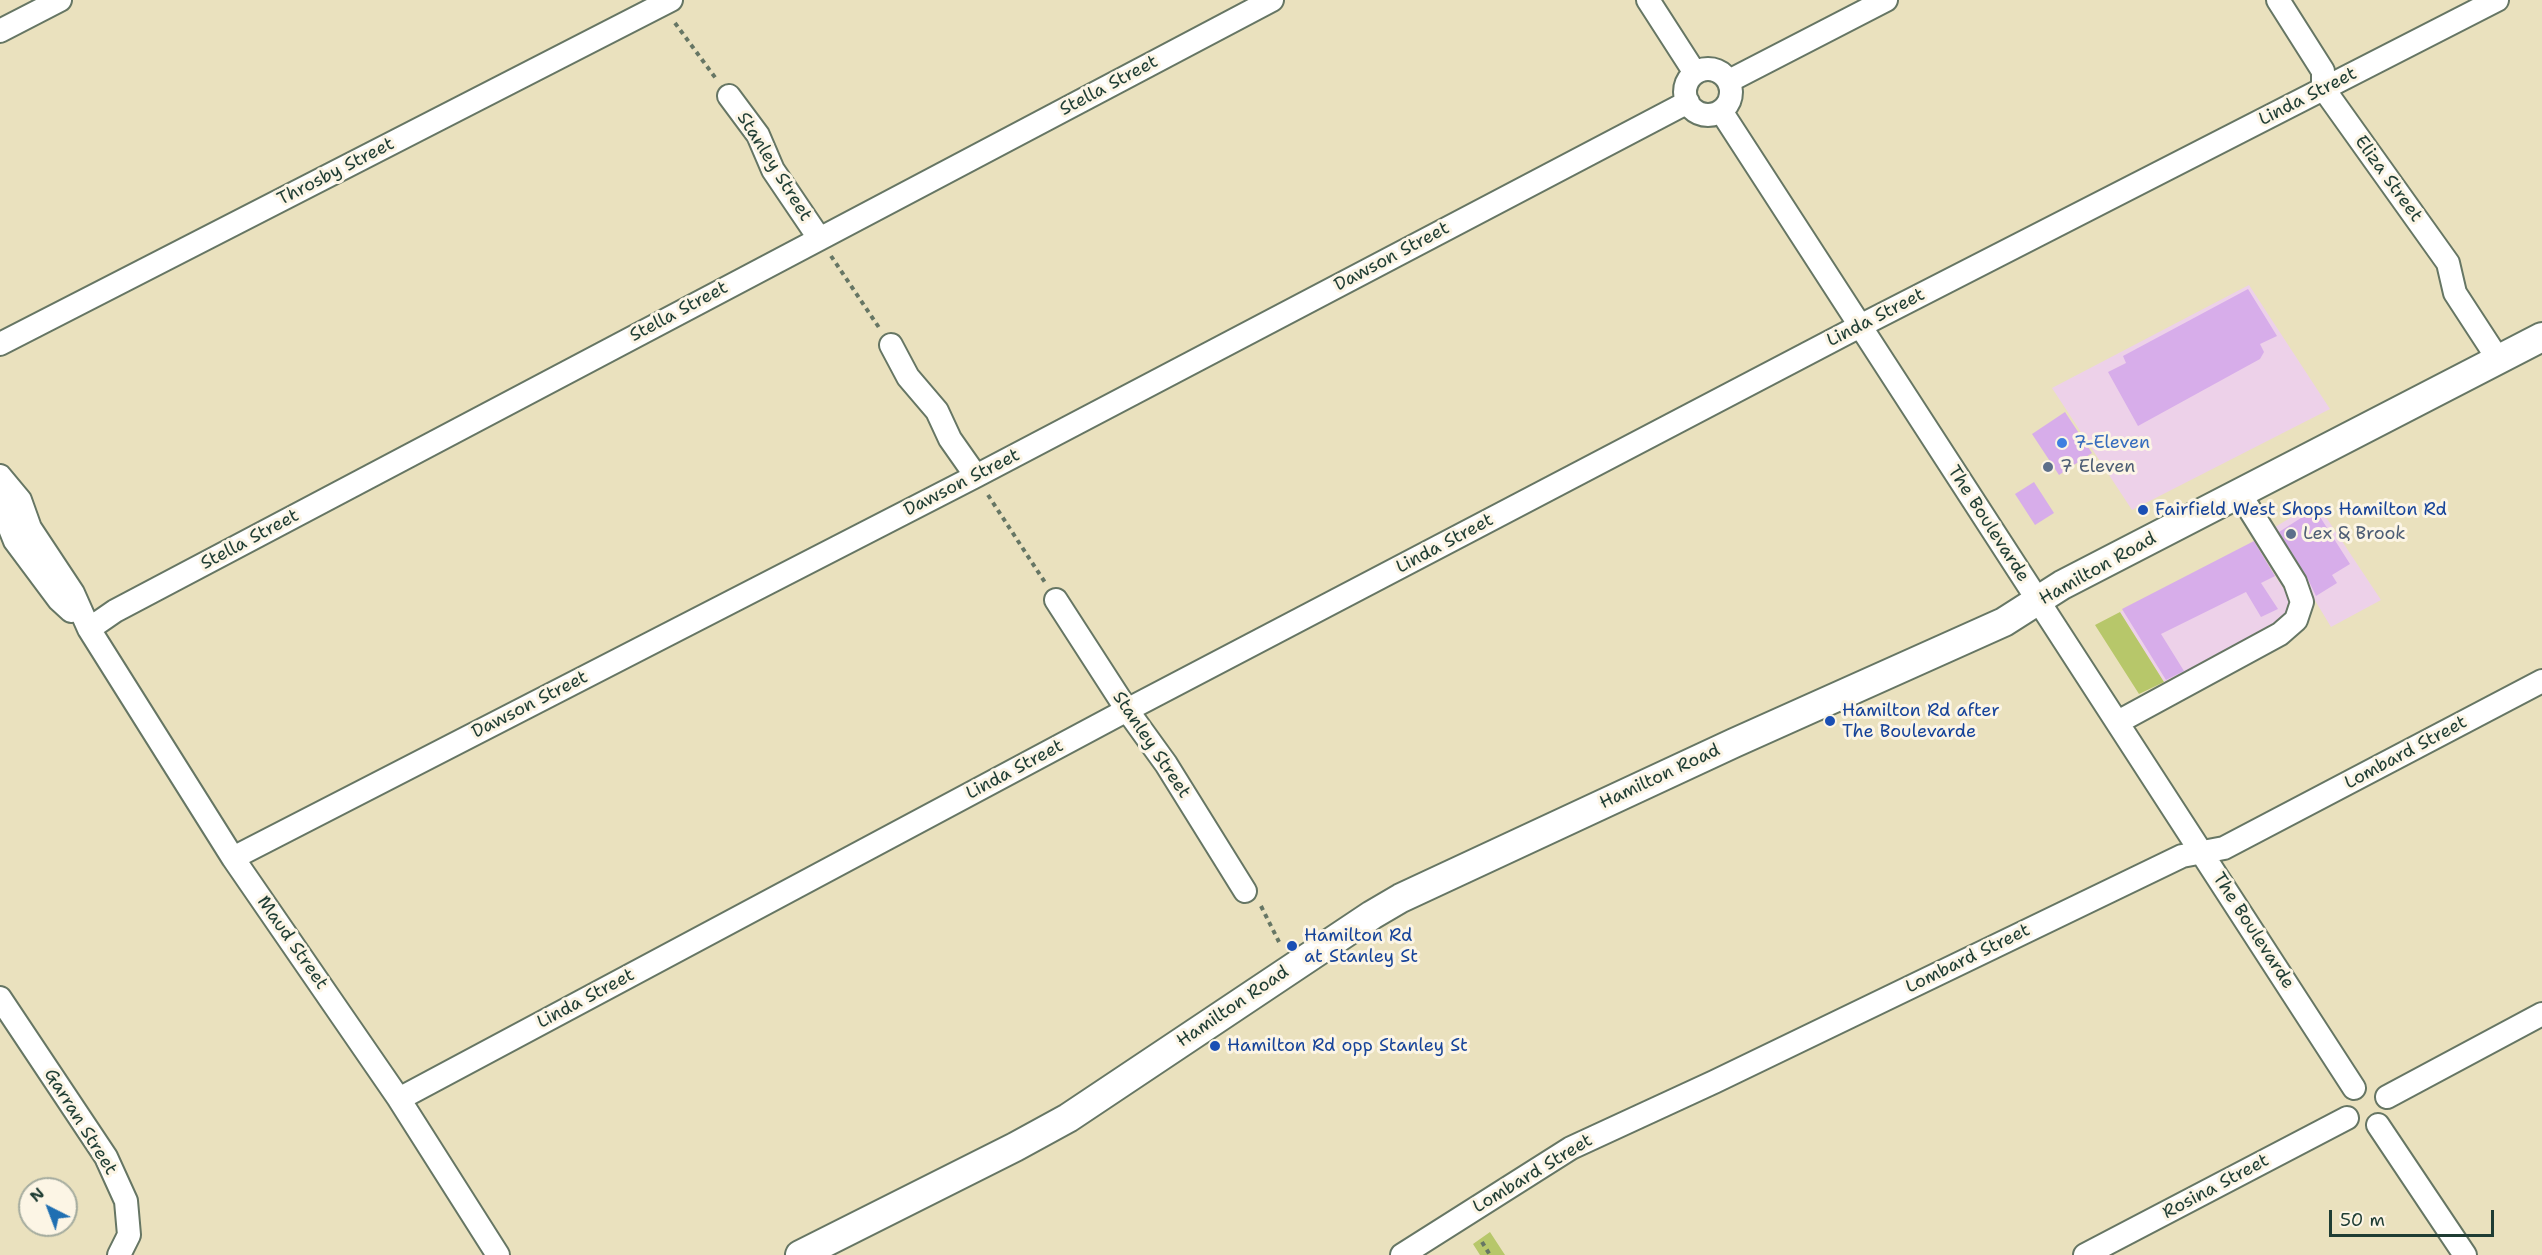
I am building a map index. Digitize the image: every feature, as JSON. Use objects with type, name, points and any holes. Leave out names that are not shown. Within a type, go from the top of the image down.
[{"type":"main road","name":"Hamilton Road","points":[[800,1255],[1068,1118],[1372,915],[1401,898],[1734,743],[2004,622],[2071,580],[2542,337]]},
{"type":"street","points":[[0,31],[60,0]]},
{"type":"street","name":"Stella Street","points":[[89,628],[115,611],[1272,0]]},
{"type":"street","points":[[1648,0],[1695,73]]},
{"type":"street","points":[[1729,81],[1886,0]]},
{"type":"street","name":"Eliza Street","points":[[2278,0],[2323,71],[2323,88],[2448,263],[2455,293],[2498,359]]},
{"type":"street","name":"Linda Street","points":[[399,1099],[1127,710],[1860,326],[2497,0]]},
{"type":"street","name":"Throsby Street","points":[[0,344],[667,2]]},
{"type":"street","points":[[1714,69],[1729,81],[1730,101],[1721,111],[1714,114],[1699,113],[1688,102],[1686,89],[1695,73],[1714,69]]},
{"type":"street","name":"Stanley Street","points":[[729,96],[758,135],[773,170],[819,238]]},
{"type":"street","name":"Dawson Street","points":[[233,858],[976,476],[1688,102]]},
{"type":"street","name":"The Boulevarde","points":[[1721,111],[2354,1088]]},
{"type":"street","points":[[891,345],[908,377],[937,411],[950,439],[976,476]]},
{"type":"street","name":"Maud Street","points":[[0,476],[20,500],[30,528],[73,593],[89,628],[233,858],[399,1099],[498,1255]]},
{"type":"street","points":[[2118,722],[2280,634],[2296,620],[2302,602],[2295,582],[2240,494]]},
{"type":"street","name":"Maud Street","points":[[0,504],[15,541],[59,600],[89,628]]},
{"type":"street","name":"Stanley Street","points":[[1056,600],[1127,710],[1166,764],[1245,891]]},
{"type":"street","name":"Lombard Street","points":[[1402,1255],[1571,1148],[1714,1082],[2182,856],[2204,854],[2224,848],[2542,681]]},
{"type":"street","name":"Garran Street","points":[[0,998],[7,1023],[106,1157],[126,1201],[129,1235],[119,1255]]},
{"type":"street","points":[[2387,1096],[2542,1014]]},
{"type":"street","points":[[2368,1084],[2382,1090],[2387,1096],[2388,1113],[2378,1125],[2372,1128],[2358,1127],[2347,1118],[2345,1099],[2354,1088],[2368,1084]]},
{"type":"street","name":"Rosina Street","points":[[2085,1255],[2347,1118]]},
{"type":"street","points":[[2378,1125],[2465,1255]]},
{"type":"path","points":[[667,2],[729,96]]},
{"type":"path","points":[[819,238],[891,345]]},
{"type":"path","points":[[976,476],[1056,600]]},
{"type":"path","points":[[1245,891],[1259,902],[1279,942]]},
{"type":"path","points":[[1482,1242],[1490,1255]]},
{"type":"shaded area","points":[[2249,285],[2330,409],[2132,510],[2052,388]]},
{"type":"shaded area","points":[[2316,502],[2381,600],[2331,627],[2272,529]]},
{"type":"shaded area","points":[[2253,543],[2288,595],[2290,609],[2278,626],[2164,682],[2120,612]]},
{"type":"green space","points":[[2120,612],[2164,682],[2139,694],[2095,625]]},
{"type":"green space","points":[[1490,1232],[1505,1255],[1480,1255],[1473,1244]]},
{"type":"building","points":[[2248,289],[2277,336],[2260,344],[2264,352],[2260,359],[2138,426],[2108,372],[2126,363],[2123,356]]},
{"type":"building","name":"7-Eleven","points":[[2065,412],[2092,453],[2059,475],[2032,434]]},
{"type":"building","points":[[2034,482],[2054,513],[2035,525],[2015,494]]},
{"type":"building","points":[[2315,509],[2350,564],[2332,575],[2337,583],[2316,596],[2306,575],[2279,532]]},
{"type":"building","points":[[2254,541],[2275,576],[2261,583],[2278,609],[2261,617],[2246,592],[2161,634],[2184,671],[2166,680],[2122,609]]},
{"type":"place","name":"7-Eleven","points":[[2062,443]]},
{"type":"place","name":"7 Eleven","points":[[2048,467]]},
{"type":"place","name":"Fairfield West Shops Hamilton Rd","points":[[2143,510]]},
{"type":"place","name":"Lex & Brook","points":[[2291,534]]},
{"type":"place","name":"Hamilton Rd after The Boulevarde","points":[[1830,721]]},
{"type":"place","name":"Hamilton Rd at Stanley St","points":[[1292,946]]},
{"type":"place","name":"Hamilton Rd opp Stanley St","points":[[1215,1046]]}]
